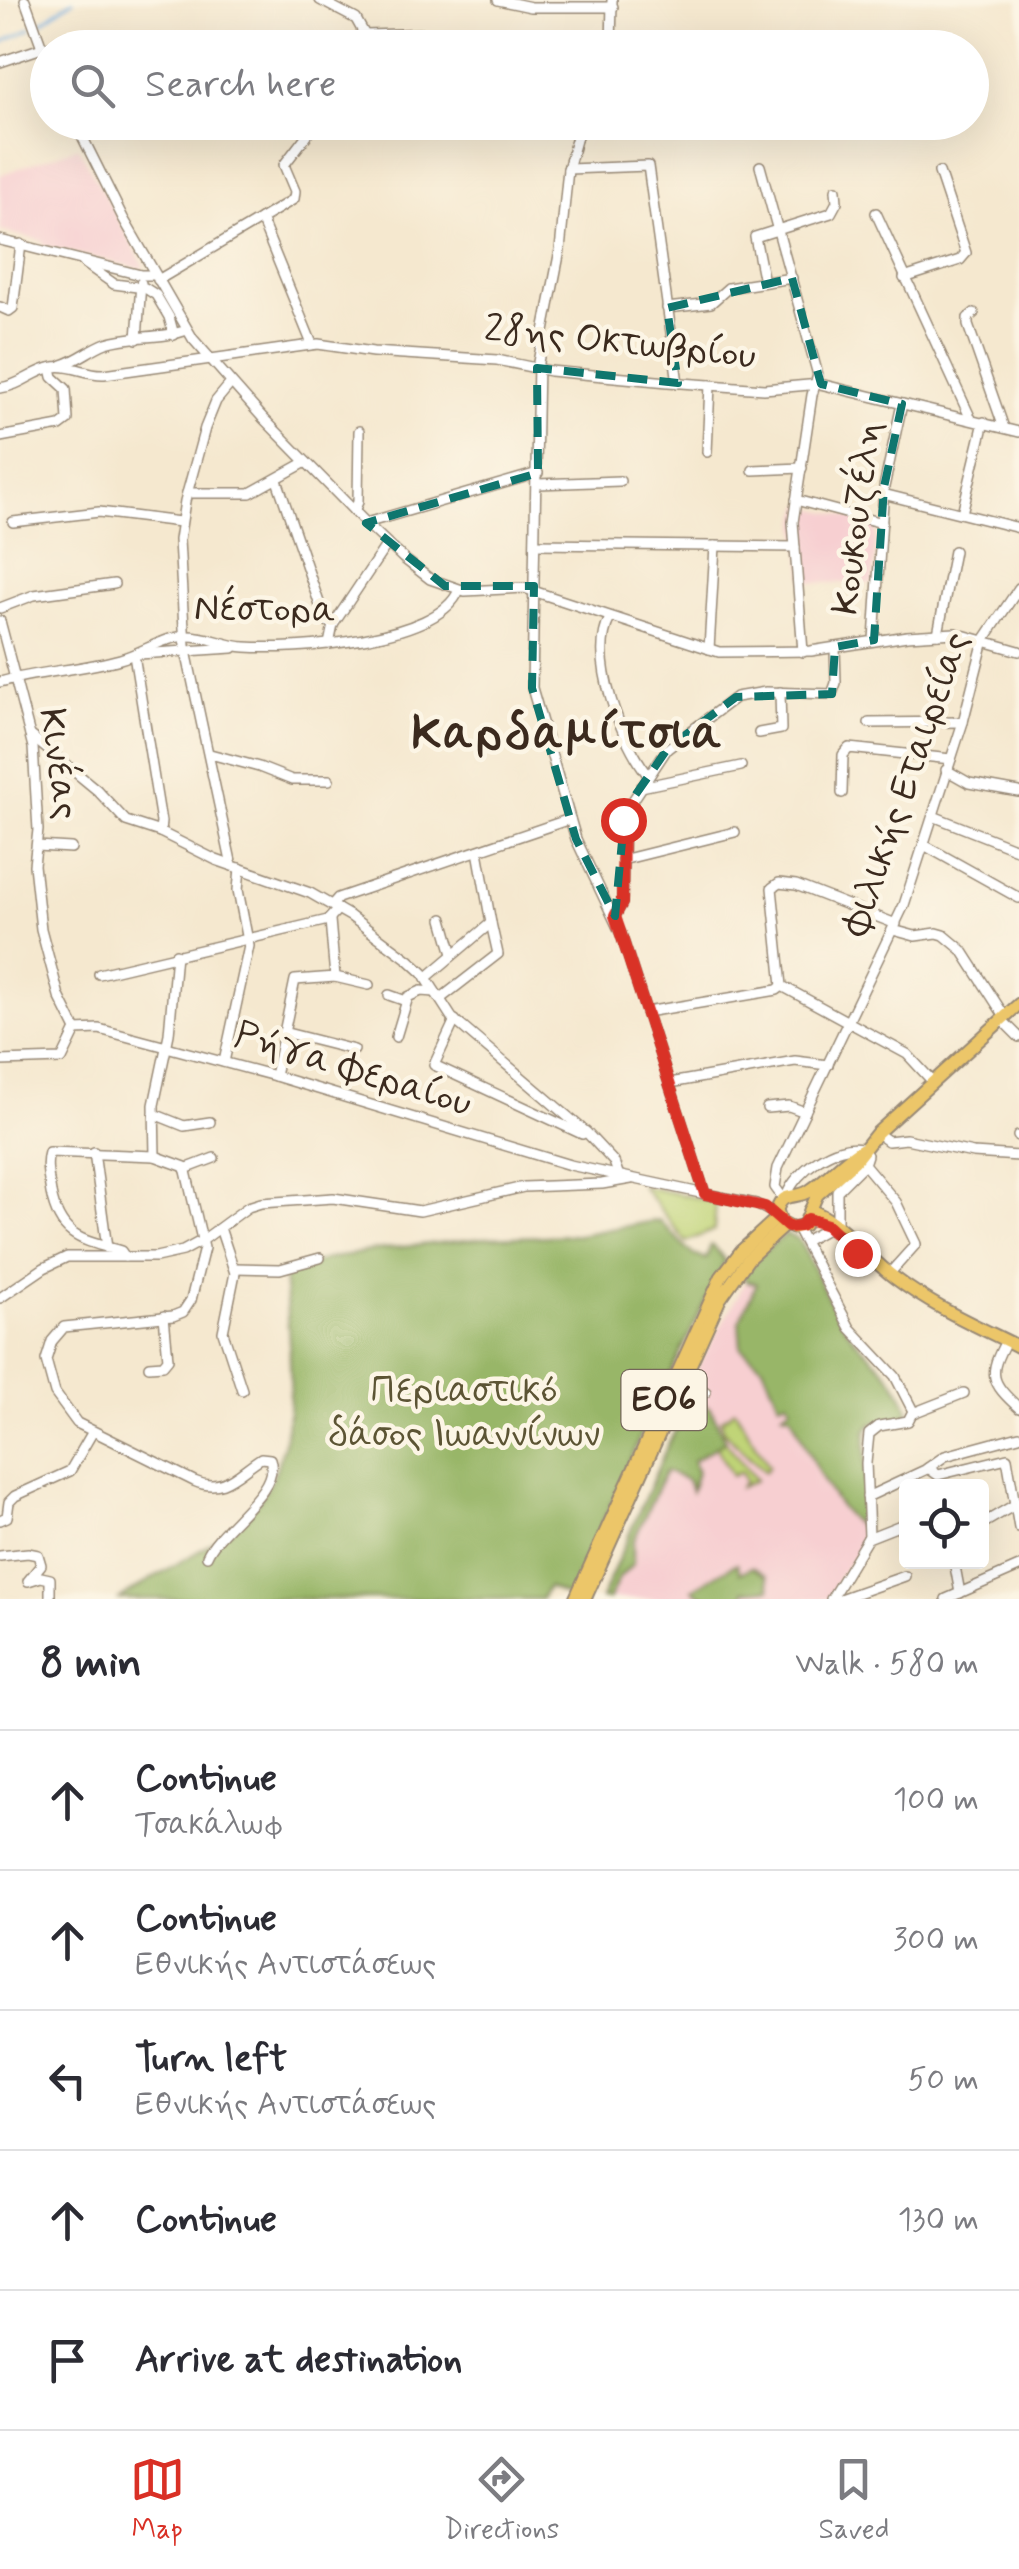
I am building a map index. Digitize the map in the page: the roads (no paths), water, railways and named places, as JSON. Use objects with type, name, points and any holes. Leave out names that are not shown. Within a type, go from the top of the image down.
[{"type":"main road","name":"ΕΟ6","points":[[575,1599],[677,1382],[730,1282],[784,1221],[810,1212],[816,1195],[854,1162],[877,1133],[1019,1004]]},
{"type":"main road","name":"ΕΟ6","points":[[788,1197],[811,1190],[862,1149]]},
{"type":"main road","points":[[784,1221],[788,1197],[810,1212],[828,1216],[874,1262],[922,1297],[1019,1347]]},
{"type":"main road","name":"ΕΟ6","points":[[585,1599],[671,1408],[677,1382]]},
{"type":"main road","points":[[671,1408],[701,1393]]},
{"type":"street","points":[[25,0],[36,30]]},
{"type":"street","points":[[320,0],[352,16],[362,30]]},
{"type":"street","points":[[498,0],[531,7],[613,4],[612,30]]},
{"type":"street","points":[[0,62],[30,52]]},
{"type":"street","points":[[84,140],[187,330],[306,462],[386,544],[426,576],[459,590],[517,588],[534,592],[709,650],[803,652],[938,634],[960,634],[1019,650]]},
{"type":"street","points":[[0,240],[156,277],[294,199],[295,191],[284,165],[303,140]]},
{"type":"street","points":[[576,140],[568,169],[560,250],[537,368],[532,688],[570,819],[585,860],[615,916],[705,1194]]},
{"type":"street","points":[[568,169],[648,166],[678,382]]},
{"type":"street","points":[[760,166],[818,376],[793,522],[803,652]]},
{"type":"street","points":[[904,278],[960,260],[966,253],[938,172]]},
{"type":"street","points":[[764,282],[754,236],[831,213],[837,202],[836,190]]},
{"type":"street","points":[[876,213],[971,419]]},
{"type":"street","points":[[261,219],[312,344]]},
{"type":"street","points":[[0,307],[13,309],[20,244]]},
{"type":"street","points":[[81,259],[110,282],[150,290],[160,298],[174,335]]},
{"type":"street","points":[[137,339],[141,276]]},
{"type":"street","points":[[667,308],[710,302],[728,288],[792,278]]},
{"type":"street","points":[[974,313],[968,318],[968,325],[1004,428]]},
{"type":"street","points":[[0,388],[78,360],[106,343],[187,330]]},
{"type":"street","name":"28ης Οκτωβρίου","points":[[55,367],[98,375],[312,344],[497,360],[537,368],[710,385],[767,388],[817,384],[1019,432]]},
{"type":"street","points":[[0,438],[66,423],[70,415],[66,390],[54,378],[55,367]]},
{"type":"street","points":[[224,1062],[249,946],[236,867],[183,636],[180,522],[211,412],[231,383]]},
{"type":"street","points":[[707,452],[710,385]]},
{"type":"street","name":"Κουκουζέλη","points":[[874,640],[883,494],[902,404]]},
{"type":"street","points":[[962,513],[984,422]]},
{"type":"street","points":[[354,511],[358,502],[360,431]]},
{"type":"street","points":[[187,493],[246,494],[306,462]]},
{"type":"street","points":[[752,470],[802,468]]},
{"type":"street","points":[[366,523],[538,479],[620,481]]},
{"type":"street","points":[[277,480],[325,620],[333,625]]},
{"type":"street","points":[[883,494],[1019,528]]},
{"type":"street","points":[[796,500],[882,523]]},
{"type":"street","points":[[13,522],[98,512],[180,522]]},
{"type":"street","points":[[330,644],[333,625],[386,544]]},
{"type":"street","points":[[536,544],[796,547]]},
{"type":"street","points":[[709,650],[716,546]]},
{"type":"street","points":[[938,634],[954,551]]},
{"type":"street","points":[[0,608],[34,594],[114,584]]},
{"type":"street","name":"Νέστορα","points":[[0,682],[135,654],[183,636],[244,648],[330,644],[414,626],[453,601],[459,590]]},
{"type":"street","name":"Φιλικής Εταιρείας","points":[[788,1197],[776,1187],[777,1170],[894,927],[963,722],[984,640],[1018,591]]},
{"type":"street","points":[[610,618],[602,649],[610,695],[620,725],[648,776]]},
{"type":"street","name":"Κινέας","points":[[0,621],[30,736],[40,929],[59,996],[76,1030]]},
{"type":"street","points":[[615,916],[622,903],[623,820],[668,748],[730,700],[747,694],[833,693],[835,647]]},
{"type":"street","points":[[160,832],[135,654],[244,648]]},
{"type":"street","points":[[759,734],[780,728],[780,692]]},
{"type":"street","points":[[869,723],[963,722]]},
{"type":"street","points":[[30,736],[97,790],[122,818],[236,867],[291,884],[335,907],[410,960],[455,1020],[587,1134],[614,1162],[619,1176]]},
{"type":"street","points":[[842,793],[842,755],[849,748],[951,759]]},
{"type":"street","points":[[210,754],[292,780],[329,780]]},
{"type":"street","points":[[641,787],[741,766]]},
{"type":"street","points":[[946,770],[966,782],[1019,792]]},
{"type":"street","points":[[933,816],[1019,850]]},
{"type":"street","points":[[336,977],[330,920],[338,898],[570,819]]},
{"type":"street","points":[[622,860],[734,832]]},
{"type":"street","points":[[924,845],[1019,898]]},
{"type":"street","points":[[38,846],[71,848]]},
{"type":"street","points":[[396,1036],[408,996],[419,992],[437,996],[498,954],[478,852]]},
{"type":"street","points":[[782,986],[772,898],[775,884],[790,883],[915,936],[937,932],[944,935],[962,950],[1019,1038]]},
{"type":"street","points":[[443,919],[452,954]]},
{"type":"street","points":[[99,974],[330,920]]},
{"type":"street","points":[[426,978],[492,923]]},
{"type":"street","points":[[155,1156],[154,1114],[176,954]]},
{"type":"street","points":[[274,1076],[295,980],[336,977],[369,985]]},
{"type":"street","points":[[646,1012],[782,986]]},
{"type":"street","points":[[782,986],[907,1054],[933,1082]]},
{"type":"street","points":[[388,995],[406,1002]]},
{"type":"street","points":[[455,1020],[434,1065],[587,1134]]},
{"type":"street","points":[[0,1061],[56,1061],[65,1055],[76,1030]]},
{"type":"street","name":"Ρήγα Φεραίου","points":[[76,1030],[99,1030],[224,1062],[515,1150],[756,1204]]},
{"type":"street","points":[[283,1032],[354,1050]]},
{"type":"street","points":[[670,1082],[795,1062],[828,1066]]},
{"type":"street","points":[[768,1108],[789,1106],[805,1112]]},
{"type":"street","points":[[154,1114],[184,1126],[210,1122]]},
{"type":"street","points":[[877,1133],[888,1142],[906,1139],[973,1153],[1019,1156]]},
{"type":"street","points":[[805,1241],[834,1226],[837,1192],[864,1164],[867,1158],[862,1149]]},
{"type":"street","points":[[125,1257],[122,1252],[81,1239],[63,1226],[52,1197],[48,1152],[155,1156],[185,1168],[214,1158]]},
{"type":"street","points":[[94,1152],[107,1248]]},
{"type":"street","points":[[864,1164],[896,1202],[916,1244],[889,1274]]},
{"type":"street","points":[[185,1168],[203,1240],[201,1265],[190,1303],[181,1313],[68,1326],[52,1341],[46,1360],[55,1393],[80,1427],[212,1487],[228,1483],[260,1458],[270,1459],[271,1473],[264,1486],[213,1542],[207,1556]]},
{"type":"street","points":[[0,1298],[67,1257],[166,1256],[203,1240],[248,1207],[281,1200],[333,1198],[420,1211],[527,1186],[634,1179]]},
{"type":"street","points":[[756,1204],[788,1197]]},
{"type":"street","points":[[756,1204],[784,1221],[805,1241],[850,1328],[895,1376],[913,1412]]},
{"type":"street","points":[[220,1228],[235,1268],[223,1332],[242,1390]]},
{"type":"street","points":[[235,1268],[280,1268],[320,1258]]},
{"type":"street","points":[[149,1366],[168,1361],[164,1316]]},
{"type":"street","points":[[1006,1340],[993,1374],[1002,1391],[1019,1408]]},
{"type":"street","points":[[677,1382],[701,1393]]},
{"type":"street","points":[[831,1599],[868,1538],[866,1455],[871,1430],[906,1422],[913,1412],[964,1393]]},
{"type":"street","points":[[0,1520],[6,1517],[15,1496],[70,1471],[92,1433]]},
{"type":"street","points":[[868,1497],[938,1460],[1019,1436]]},
{"type":"street","points":[[928,1468],[936,1475],[1006,1458],[1019,1528]]},
{"type":"street","points":[[938,1460],[968,1467]]},
{"type":"street","points":[[989,1520],[1016,1504]]},
{"type":"street","points":[[868,1538],[899,1526]]},
{"type":"street","points":[[0,1556],[28,1552],[38,1556],[40,1564],[28,1582],[41,1577],[50,1579],[50,1599]]},
{"type":"street","points":[[954,1569],[955,1596],[1019,1567]]},
{"type":"street","points":[[840,1599],[905,1576]]},
{"type":"waterway","points":[[38,25],[73,0]]},
{"type":"waterway","points":[[0,44],[31,28]]},
{"type":"district","name":"Καρδαμίτσια","points":[[568,734]]},
{"type":"park label","name":"Περιαστικό δάσος Ιωαννίνων","points":[[464,1413]]}]
